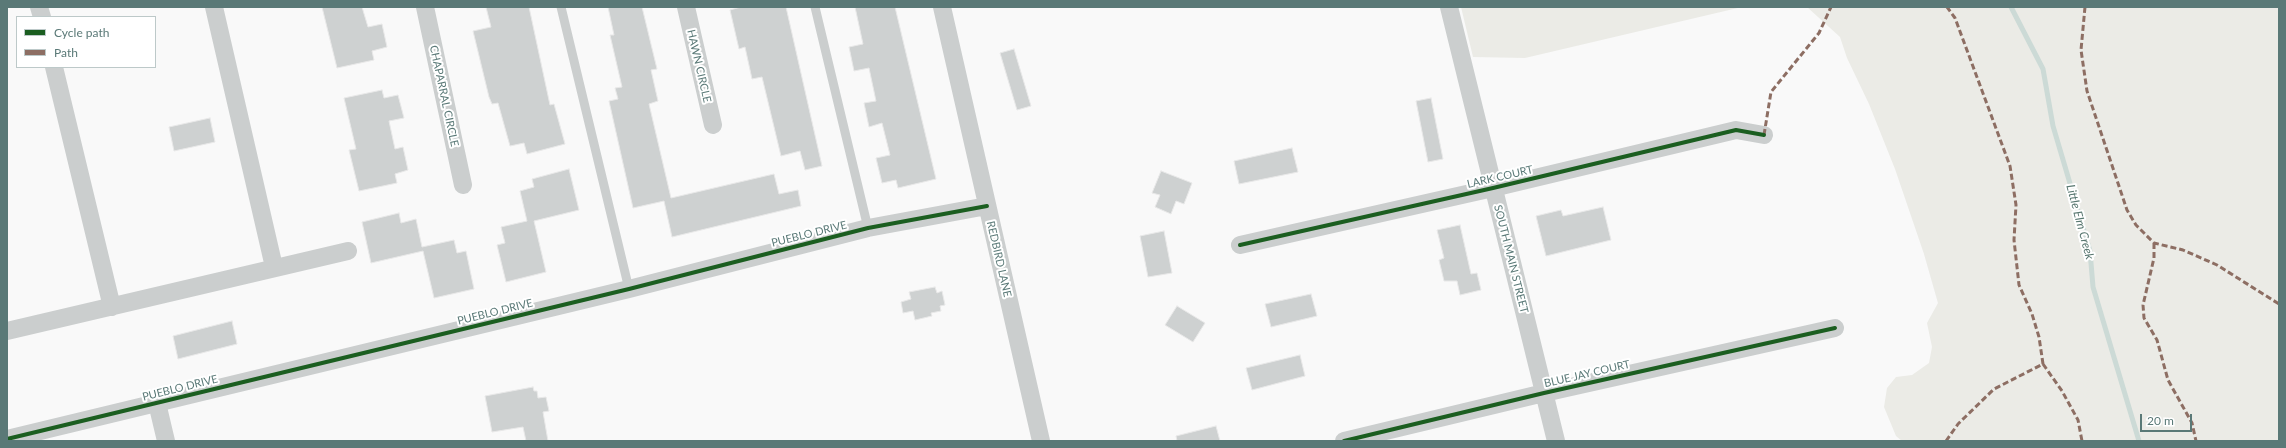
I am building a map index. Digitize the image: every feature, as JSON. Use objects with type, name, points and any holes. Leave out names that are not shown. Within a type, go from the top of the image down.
[{"type":"street","points":[[214,7],[274,267]]},
{"type":"street","name":"CHAPARRAL CIRCLE","points":[[425,7],[463,185]]},
{"type":"street","name":"HAWN CIRCLE","points":[[686,7],[713,125]]},
{"type":"street","name":"REDBIRD LANE","points":[[942,7],[1041,441]]},
{"type":"street","name":"SOUTH MAIN STREET","points":[[1449,7],[1556,441]]},
{"type":"street","points":[[54,68],[112,307]]},
{"type":"street","name":"LARK COURT","points":[[1240,245],[1493,188],[1736,130],[1764,135]]},
{"type":"street","name":"PUEBLO DRIVE","points":[[7,439],[629,289],[868,228],[987,206]]},
{"type":"street","points":[[7,331],[274,267],[348,251]]},
{"type":"street","name":"BLUE JAY COURT","points":[[1344,441],[1544,393],[1835,328]]},
{"type":"street","points":[[157,403],[166,441]]},
{"type":"lane","points":[[560,7],[629,289]]},
{"type":"lane","points":[[815,7],[868,228]]},
{"type":"shaded area","points":[[1461,7],[1742,7],[1525,58],[1473,57]]},
{"type":"shaded area","points":[[1807,7],[2279,7],[2279,441],[1902,441],[1896,436],[1884,407],[1887,388],[1896,377],[1912,375],[1929,363],[1932,347],[1927,323],[1938,303],[1924,254],[1895,169],[1869,104],[1847,58],[1840,37]]},
{"type":"building","points":[[322,7],[362,7],[368,27],[382,24],[387,47],[372,51],[374,60],[337,68]]},
{"type":"building","points":[[486,7],[529,7],[550,105],[554,104],[565,144],[527,154],[524,143],[510,146],[498,103],[492,104],[489,97],[473,31],[491,27]]},
{"type":"building","points":[[608,7],[642,7],[657,69],[651,70],[658,101],[649,104],[671,198],[774,174],[779,194],[798,190],[801,206],[672,237],[664,201],[633,208],[609,101],[618,99],[615,88],[622,87],[610,35],[614,35]]},
{"type":"building","points":[[741,7],[786,7],[822,166],[805,170],[800,151],[781,156],[762,77],[752,79],[745,47],[739,49],[730,10]]},
{"type":"building","points":[[855,7],[895,7],[936,179],[898,188],[896,180],[882,183],[876,158],[890,155],[882,123],[869,127],[864,103],[876,101],[869,68],[854,71],[849,47],[863,44]]},
{"type":"building","points":[[1014,49],[1031,106],[1017,110],[1000,53]]},
{"type":"building","points":[[382,90],[384,98],[398,95],[404,118],[389,121],[395,149],[403,147],[408,170],[395,174],[397,183],[359,191],[349,150],[356,149],[344,98]]},
{"type":"building","points":[[1431,98],[1443,159],[1428,162],[1416,101]]},
{"type":"building","points":[[210,118],[215,142],[174,151],[169,127]]},
{"type":"building","points":[[1292,148],[1298,172],[1239,184],[1234,161]]},
{"type":"building","points":[[569,169],[579,210],[534,221],[546,272],[506,282],[497,245],[505,243],[501,227],[527,221],[520,191],[534,187],[532,179]]},
{"type":"building","points":[[1161,171],[1192,183],[1184,204],[1176,201],[1171,214],[1155,207],[1160,195],[1152,193]]},
{"type":"building","points":[[1603,207],[1611,240],[1546,256],[1536,216],[1561,210],[1563,216]]},
{"type":"building","points":[[399,213],[401,223],[416,219],[422,247],[454,240],[457,253],[466,251],[474,289],[434,298],[423,251],[371,263],[362,222]]},
{"type":"building","points":[[1460,225],[1471,274],[1477,273],[1481,290],[1460,295],[1457,281],[1444,281],[1439,260],[1444,258],[1437,230]]},
{"type":"building","points":[[1164,231],[1172,273],[1148,277],[1140,236]]},
{"type":"building","points":[[935,287],[937,293],[942,291],[945,305],[940,306],[941,311],[931,313],[932,316],[915,320],[913,311],[903,313],[901,302],[911,299],[909,292]]},
{"type":"building","points":[[1311,294],[1317,316],[1271,327],[1265,304]]},
{"type":"building","points":[[1177,306],[1205,323],[1193,342],[1165,325]]},
{"type":"building","points":[[232,321],[237,344],[178,359],[173,336]]},
{"type":"building","points":[[1300,355],[1305,376],[1252,390],[1246,368]]},
{"type":"building","points":[[533,387],[534,391],[537,391],[538,398],[546,397],[549,411],[543,412],[548,441],[526,441],[523,427],[492,432],[485,396]]},
{"type":"building","points":[[1216,426],[1220,441],[1177,441],[1176,436]]},
{"type":"waterway","name":"Little Elm Creek","points":[[2011,7],[2043,69],[2053,126],[2090,251],[2093,287],[2139,441]]},
{"type":"marked path","points":[[1764,135],[1771,92],[1819,33],[1831,7]]},
{"type":"marked path","points":[[1946,441],[1958,424],[1994,389],[2043,364],[2039,337],[2032,314],[2019,285],[2014,240],[2016,205],[2010,166],[1955,18],[1947,7]]},
{"type":"marked path","points":[[2085,7],[2081,50],[2087,91],[2127,210],[2136,225],[2154,243],[2183,250],[2217,265],[2279,304]]},
{"type":"marked path","points":[[2154,243],[2154,258],[2143,305],[2144,318],[2157,340],[2168,380],[2192,423],[2196,441]]},
{"type":"marked path","points":[[2043,364],[2062,391],[2078,420],[2082,441]]},
{"type":"cycle path","points":[[1240,245],[1493,188],[1736,130],[1764,135]]},
{"type":"cycle path","points":[[7,439],[629,289],[868,228],[987,206]]},
{"type":"cycle path","points":[[1344,441],[1544,393],[1835,328]]}]
